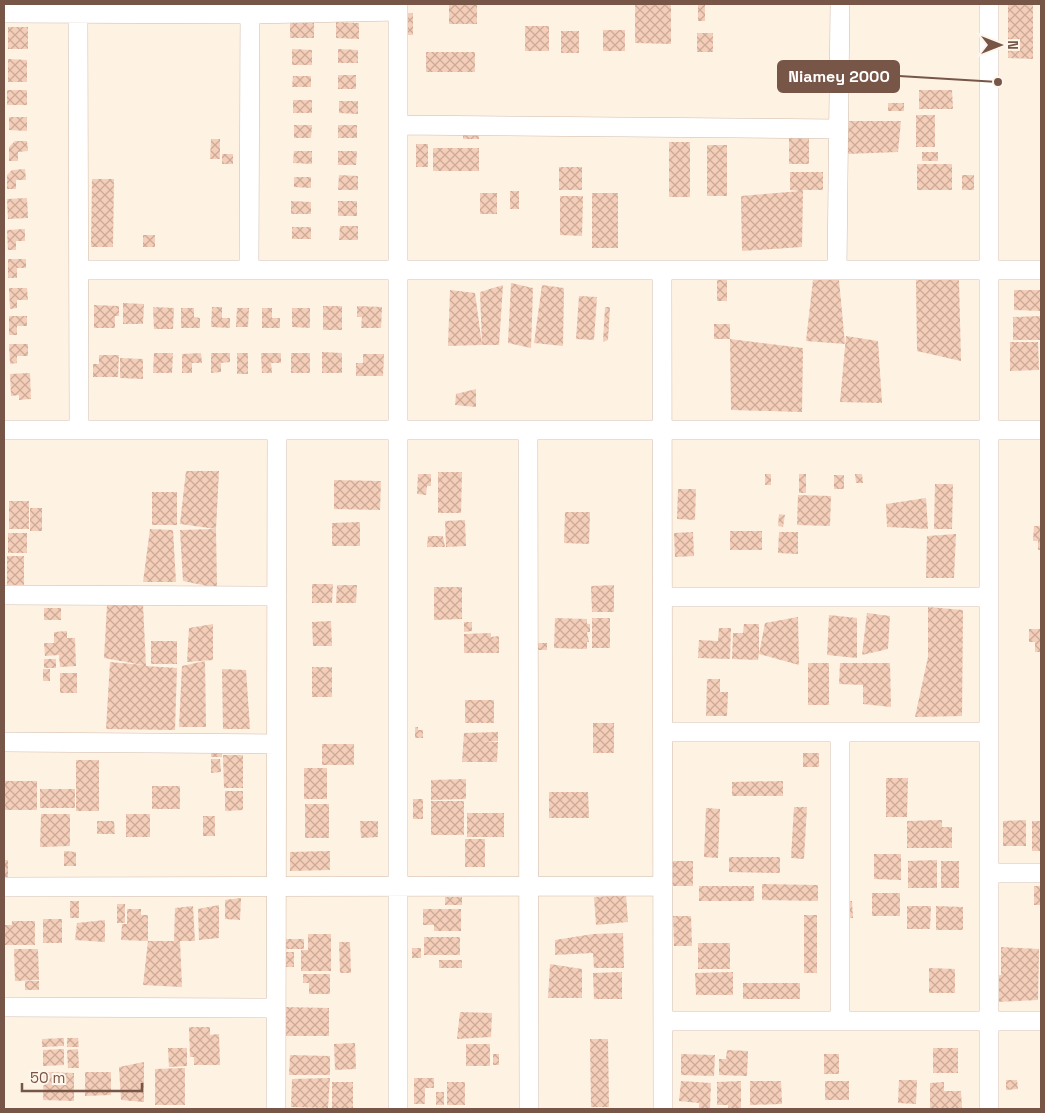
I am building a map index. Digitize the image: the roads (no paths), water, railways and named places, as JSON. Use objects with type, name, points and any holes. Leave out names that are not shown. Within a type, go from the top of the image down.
[{"type":"street","points":[[837,270],[840,4]]},
{"type":"street","points":[[989,4],[989,1109]]},
{"type":"street","points":[[4,13],[398,7],[398,1109]]},
{"type":"street","points":[[249,270],[250,9]]},
{"type":"street","points":[[78,13],[79,430]]},
{"type":"street","points":[[398,125],[838,129]]},
{"type":"street","points":[[79,270],[1041,270]]},
{"type":"street","points":[[662,270],[663,1109]]},
{"type":"street","points":[[4,430],[1041,430]]},
{"type":"street","points":[[276,1109],[277,430]]},
{"type":"street","points":[[528,430],[529,1109]]},
{"type":"street","points":[[4,595],[277,596]]},
{"type":"street","points":[[663,598],[989,597]]},
{"type":"street","points":[[663,732],[989,732]]},
{"type":"street","points":[[840,732],[840,1021]]},
{"type":"street","points":[[4,742],[276,744]]},
{"type":"street","points":[[989,873],[1041,873]]},
{"type":"street","points":[[4,887],[663,886]]},
{"type":"street","points":[[4,1008],[276,1008]]},
{"type":"street","points":[[663,1021],[1041,1021]]},
{"type":"place","name":"Niamey 2000","points":[[998,82]]}]
